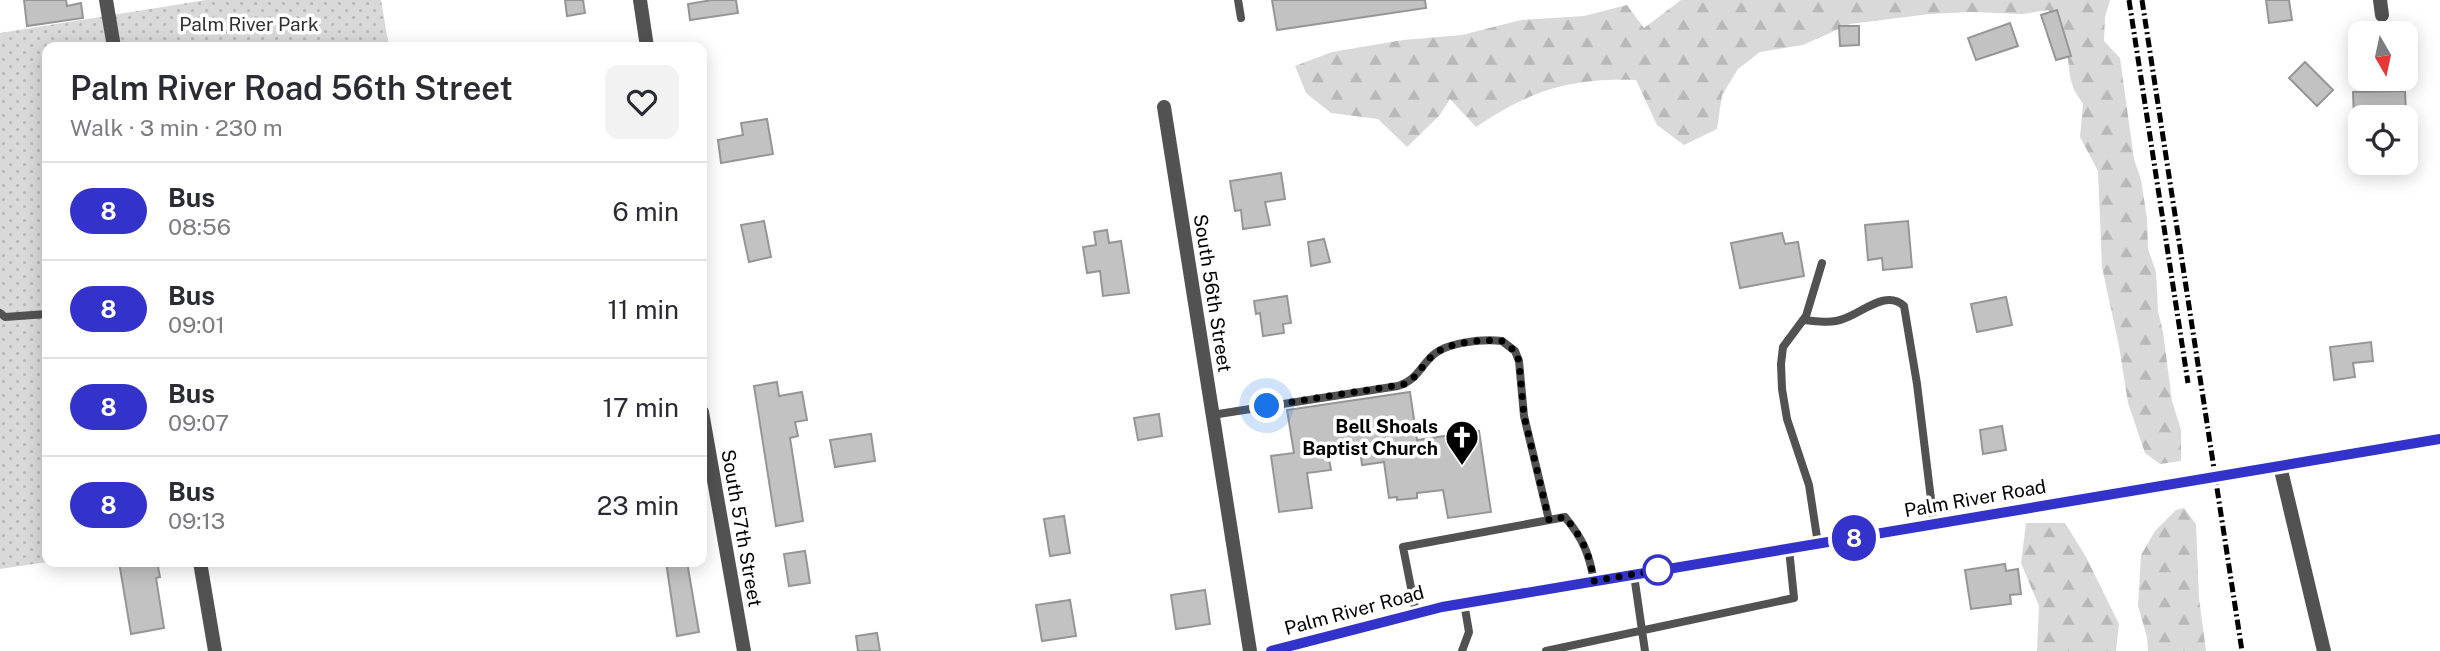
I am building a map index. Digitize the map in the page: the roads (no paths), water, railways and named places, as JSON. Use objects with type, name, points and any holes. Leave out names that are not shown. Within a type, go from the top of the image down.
[{"type":"street","points":[[106,0],[113,42]]},
{"type":"street","points":[[640,0],[646,42]]},
{"type":"street","points":[[2380,0],[2382,15]]},
{"type":"street","name":"South 56th Street","points":[[1164,107],[1250,651]]},
{"type":"street","name":"Palm River Road","points":[[1271,651],[1464,603],[2440,439]]},
{"type":"street","name":"South 57th Street","points":[[707,440],[744,651]]},
{"type":"street","points":[[2280,466],[2323,651]]},
{"type":"street","points":[[201,567],[215,651]]},
{"type":"lane","points":[[1238,0],[1241,18]]},
{"type":"lane","points":[[1818,544],[1809,485],[1793,439],[1782,389],[1783,347],[1803,320],[1822,263]]},
{"type":"lane","points":[[1803,320],[1841,320],[1888,299],[1897,300],[1904,306],[1917,384],[1934,524]]},
{"type":"lane","points":[[0,313],[5,317],[42,314]]},
{"type":"lane","points":[[1212,415],[1398,386],[1415,377],[1439,351],[1468,343],[1502,341],[1515,351],[1519,361],[1524,416],[1549,520]]},
{"type":"lane","points":[[1416,613],[1403,547],[1565,517],[1582,538],[1594,581]]},
{"type":"lane","points":[[1546,651],[1595,647],[1642,630],[1794,598],[1789,548]]},
{"type":"lane","points":[[1634,575],[1645,651]]},
{"type":"lane","points":[[1462,651],[1469,632],[1464,603]]},
{"type":"railway","points":[[2129,0],[2188,383]]},
{"type":"railway","points":[[2142,0],[2242,651]]},
{"type":"place","name":"Bell Shoals Baptist Church","points":[[1462,467]]},
{"type":"park label","name":"Palm River Park","points":[[249,24]]}]
